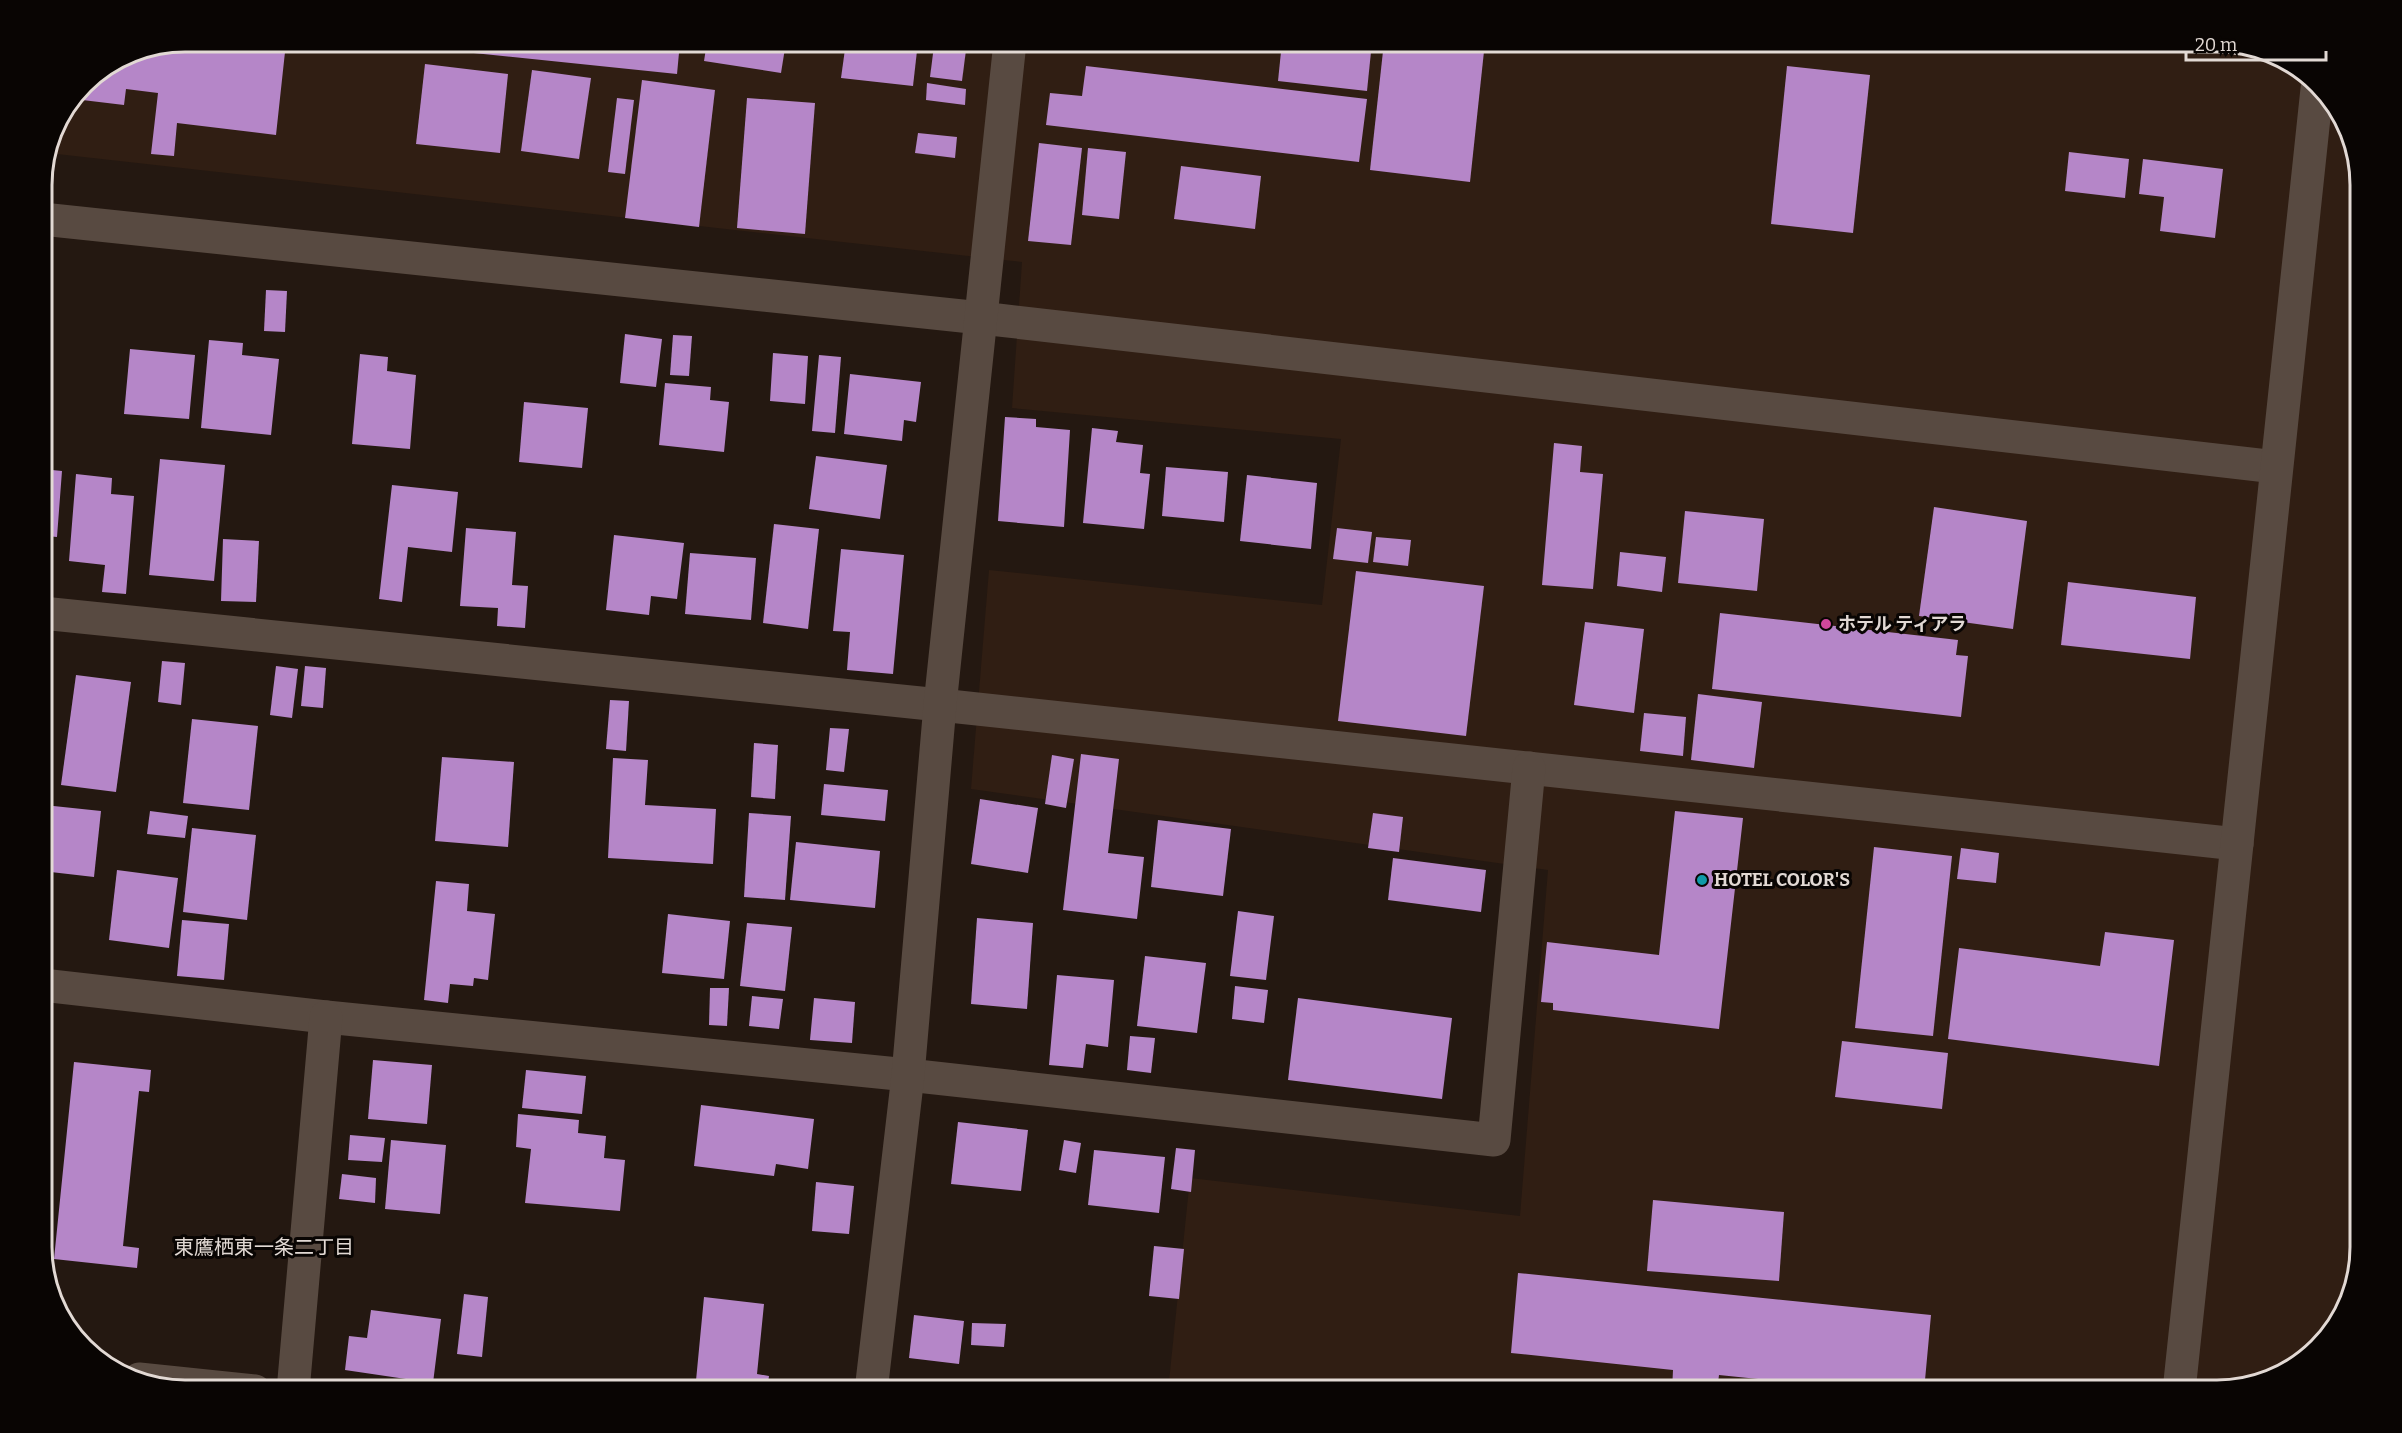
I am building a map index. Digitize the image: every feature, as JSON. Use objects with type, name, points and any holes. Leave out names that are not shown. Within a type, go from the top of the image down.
[{"type":"street","points":[[872,1380],[908,1075],[940,705],[1009,53]]},
{"type":"street","points":[[2180,1380],[2316,97]]},
{"type":"street","points":[[53,220],[981,318],[2276,467]]},
{"type":"street","points":[[53,614],[940,705],[2237,844]]},
{"type":"street","points":[[53,986],[326,1017],[908,1075],[1494,1140],[1529,768]]},
{"type":"street","points":[[294,1380],[326,1017]]},
{"type":"shaded area","points":[[2217,52],[2251,57],[2283,70],[2311,91],[2332,119],[2347,159],[2349,177],[2350,1248],[2345,1282],[2332,1314],[2322,1329],[2311,1342],[2283,1363],[2251,1376],[2217,1380],[1169,1380],[1190,1178],[1520,1216],[1548,870],[971,789],[989,570],[1322,605],[1341,439],[1012,408],[1022,262],[57,154],[70,119],[91,91],[104,80],[134,63],[159,55],[177,53]]},
{"type":"building","points":[[1281,52],[1371,52],[1367,91],[1278,81]]},
{"type":"building","points":[[1383,52],[1484,52],[1470,182],[1370,170]]},
{"type":"building","points":[[285,53],[276,135],[177,123],[174,156],[151,154],[158,93],[126,89],[124,105],[83,100],[104,80],[119,70],[159,55]]},
{"type":"building","points":[[472,53],[679,53],[677,74]]},
{"type":"building","points":[[705,53],[784,53],[781,73],[704,61]]},
{"type":"building","points":[[845,53],[917,53],[913,86],[841,78]]},
{"type":"building","points":[[933,53],[966,53],[962,81],[930,77]]},
{"type":"building","points":[[425,64],[508,74],[500,153],[416,144]]},
{"type":"building","points":[[1086,66],[1367,99],[1359,162],[1046,125],[1050,93],[1082,96]]},
{"type":"building","points":[[1787,66],[1870,75],[1853,233],[1771,224]]},
{"type":"building","points":[[532,70],[591,78],[579,159],[521,151]]},
{"type":"building","points":[[642,80],[715,90],[699,227],[625,218]]},
{"type":"building","points":[[927,83],[966,89],[965,105],[926,100]]},
{"type":"building","points":[[617,98],[634,100],[625,174],[608,172]]},
{"type":"building","points":[[747,98],[815,103],[805,234],[737,228]]},
{"type":"building","points":[[918,133],[957,137],[955,158],[915,153]]},
{"type":"building","points":[[1039,143],[1082,148],[1071,245],[1028,241]]},
{"type":"building","points":[[1088,148],[1126,152],[1119,219],[1082,215]]},
{"type":"building","points":[[2069,152],[2129,159],[2125,198],[2065,191]]},
{"type":"building","points":[[2143,159],[2223,169],[2215,238],[2160,231],[2164,197],[2139,194]]},
{"type":"building","points":[[1181,166],[1261,176],[1255,229],[1174,219]]},
{"type":"building","points":[[266,290],[287,291],[285,332],[264,331]]},
{"type":"building","points":[[625,334],[662,339],[656,387],[620,383]]},
{"type":"building","points":[[673,335],[692,336],[689,376],[670,375]]},
{"type":"building","points":[[209,340],[243,343],[242,355],[279,359],[271,435],[201,428]]},
{"type":"building","points":[[130,349],[195,355],[189,419],[124,414]]},
{"type":"building","points":[[773,353],[808,356],[805,404],[770,401]]},
{"type":"building","points":[[360,354],[388,357],[387,371],[416,375],[410,449],[352,444]]},
{"type":"building","points":[[819,355],[841,357],[835,433],[812,431]]},
{"type":"building","points":[[850,374],[921,382],[916,422],[904,420],[902,441],[844,434]]},
{"type":"building","points":[[665,383],[711,387],[710,400],[729,402],[724,452],[659,445]]},
{"type":"building","points":[[524,402],[588,408],[582,468],[519,462]]},
{"type":"building","points":[[1005,417],[1036,419],[1036,427],[1070,430],[1064,527],[998,521]]},
{"type":"building","points":[[1092,428],[1118,431],[1116,442],[1143,445],[1140,473],[1150,474],[1144,529],[1083,523]]},
{"type":"building","points":[[1554,443],[1582,446],[1580,472],[1603,474],[1593,589],[1542,585]]},
{"type":"building","points":[[816,456],[887,465],[880,519],[809,509]]},
{"type":"building","points":[[160,459],[225,465],[214,581],[149,575]]},
{"type":"building","points":[[1166,467],[1228,472],[1224,522],[1162,516]]},
{"type":"building","points":[[53,470],[62,471],[57,537],[53,537]]},
{"type":"building","points":[[76,474],[112,478],[111,494],[134,496],[126,594],[102,592],[105,565],[69,561]]},
{"type":"building","points":[[1247,475],[1317,483],[1311,549],[1240,541]]},
{"type":"building","points":[[392,485],[458,492],[452,552],[408,547],[402,602],[379,599]]},
{"type":"building","points":[[1934,507],[2027,521],[2013,629],[1919,616]]},
{"type":"building","points":[[1685,511],[1764,519],[1757,591],[1678,583]]},
{"type":"building","points":[[774,524],[819,529],[808,629],[763,623]]},
{"type":"building","points":[[466,528],[516,532],[512,585],[528,586],[525,628],[497,626],[498,608],[460,606]]},
{"type":"building","points":[[1337,528],[1372,532],[1368,563],[1333,559]]},
{"type":"building","points":[[614,535],[684,543],[677,599],[651,596],[649,615],[606,610]]},
{"type":"building","points":[[1376,537],[1411,540],[1408,566],[1373,562]]},
{"type":"building","points":[[223,539],[259,541],[256,602],[221,601]]},
{"type":"building","points":[[841,549],[904,555],[893,674],[847,670],[850,632],[833,631]]},
{"type":"building","points":[[1620,552],[1666,557],[1662,592],[1617,586]]},
{"type":"building","points":[[690,553],[756,558],[751,620],[685,614]]},
{"type":"building","points":[[1356,571],[1484,586],[1466,736],[1338,721]]},
{"type":"building","points":[[2068,582],[2196,597],[2190,659],[2061,645]]},
{"type":"building","points":[[1720,613],[1958,640],[1956,655],[1968,656],[1961,717],[1712,689]]},
{"type":"building","points":[[1585,622],[1644,629],[1634,713],[1574,705]]},
{"type":"building","points":[[162,661],[185,663],[181,705],[158,702]]},
{"type":"building","points":[[276,666],[298,669],[292,718],[270,715]]},
{"type":"building","points":[[305,666],[326,668],[323,708],[301,706]]},
{"type":"building","points":[[76,675],[131,682],[116,792],[61,785]]},
{"type":"building","points":[[1698,694],[1762,702],[1754,768],[1691,760]]},
{"type":"building","points":[[610,700],[629,701],[626,751],[606,749]]},
{"type":"building","points":[[1644,713],[1686,717],[1683,756],[1640,751]]},
{"type":"building","points":[[192,719],[258,726],[249,810],[183,803]]},
{"type":"building","points":[[830,728],[849,729],[844,772],[826,770]]},
{"type":"building","points":[[754,743],[778,745],[775,799],[751,797]]},
{"type":"building","points":[[1081,754],[1119,759],[1108,853],[1144,857],[1137,919],[1063,910]]},
{"type":"building","points":[[1052,755],[1074,759],[1066,808],[1045,804]]},
{"type":"building","points":[[442,757],[514,762],[508,847],[435,841]]},
{"type":"building","points":[[613,758],[648,760],[645,805],[716,809],[713,864],[608,858]]},
{"type":"building","points":[[824,784],[888,790],[885,821],[821,815]]},
{"type":"building","points":[[980,799],[1038,808],[1028,873],[971,864]]},
{"type":"building","points":[[53,806],[101,811],[94,877],[53,872]]},
{"type":"building","points":[[150,811],[188,816],[185,838],[147,834]]},
{"type":"building","name":"HOTEL COLOR'S","points":[[1675,811],[1743,818],[1719,1029],[1553,1010],[1553,1003],[1541,1002],[1547,942],[1659,955]]},
{"type":"building","points":[[749,813],[791,816],[785,900],[744,897]]},
{"type":"building","points":[[1373,813],[1403,817],[1399,852],[1368,848]]},
{"type":"building","points":[[1158,820],[1231,829],[1223,896],[1151,887]]},
{"type":"building","points":[[192,828],[256,835],[247,920],[183,912]]},
{"type":"building","points":[[796,842],[880,851],[875,908],[790,900]]},
{"type":"building","points":[[1874,847],[1952,856],[1933,1036],[1855,1028]]},
{"type":"building","points":[[1961,848],[1999,853],[1996,883],[1957,879]]},
{"type":"building","points":[[1393,858],[1486,870],[1481,912],[1388,900]]},
{"type":"building","points":[[117,870],[178,878],[169,948],[109,940]]},
{"type":"building","points":[[436,881],[469,884],[467,911],[495,914],[488,980],[474,978],[473,986],[450,984],[448,1003],[424,1000]]},
{"type":"building","points":[[1238,911],[1274,916],[1266,980],[1230,976]]},
{"type":"building","points":[[668,914],[730,921],[724,979],[662,973]]},
{"type":"building","points":[[977,918],[1033,923],[1027,1009],[971,1004]]},
{"type":"building","points":[[182,920],[229,924],[224,980],[177,976]]},
{"type":"building","points":[[747,923],[792,927],[785,991],[740,986]]},
{"type":"building","points":[[2105,932],[2174,940],[2159,1066],[1948,1039],[1959,948],[2100,966]]},
{"type":"building","points":[[1145,956],[1206,963],[1197,1033],[1137,1026]]},
{"type":"building","points":[[1057,975],[1114,980],[1108,1047],[1086,1044],[1083,1068],[1049,1065]]},
{"type":"building","points":[[1235,986],[1268,990],[1264,1023],[1232,1019]]},
{"type":"building","points":[[710,988],[729,988],[727,1026],[709,1025]]},
{"type":"building","points":[[752,996],[783,999],[779,1029],[749,1026]]},
{"type":"building","points":[[814,998],[855,1002],[852,1043],[810,1040]]},
{"type":"building","points":[[1298,998],[1452,1018],[1442,1099],[1288,1080]]},
{"type":"building","points":[[1130,1036],[1155,1038],[1151,1073],[1127,1070]]},
{"type":"building","points":[[1842,1041],[1948,1053],[1942,1109],[1835,1097]]},
{"type":"building","points":[[373,1060],[432,1065],[427,1124],[368,1119]]},
{"type":"building","points":[[74,1062],[151,1070],[149,1092],[139,1091],[123,1246],[139,1248],[137,1268],[54,1259]]},
{"type":"building","points":[[526,1070],[586,1076],[582,1114],[522,1108]]},
{"type":"building","points":[[701,1105],[814,1119],[808,1169],[776,1164],[774,1176],[694,1166]]},
{"type":"building","points":[[518,1114],[579,1120],[578,1133],[606,1136],[604,1158],[625,1160],[620,1211],[525,1203],[531,1149],[516,1147]]},
{"type":"building","points":[[958,1122],[1028,1130],[1021,1191],[951,1184]]},
{"type":"building","points":[[350,1135],[385,1138],[382,1162],[348,1160]]},
{"type":"building","points":[[391,1140],[446,1145],[440,1214],[385,1209]]},
{"type":"building","points":[[1064,1140],[1081,1143],[1076,1173],[1059,1170]]},
{"type":"building","points":[[1176,1148],[1195,1150],[1191,1192],[1171,1189]]},
{"type":"building","points":[[1094,1150],[1165,1157],[1159,1213],[1088,1205]]},
{"type":"building","points":[[342,1174],[376,1178],[375,1203],[339,1199]]},
{"type":"building","points":[[816,1182],[854,1186],[849,1234],[812,1231]]},
{"type":"building","points":[[1653,1200],[1784,1212],[1779,1281],[1647,1271]]},
{"type":"building","points":[[1154,1246],[1184,1249],[1179,1299],[1149,1296]]},
{"type":"building","points":[[1518,1273],[1931,1315],[1925,1380],[1768,1380],[1719,1375],[1718,1380],[1673,1380],[1673,1370],[1511,1353]]},
{"type":"building","points":[[464,1294],[488,1297],[482,1357],[457,1354]]},
{"type":"building","points":[[704,1297],[764,1304],[757,1374],[769,1376],[768,1380],[696,1380]]},
{"type":"building","points":[[371,1310],[441,1319],[433,1380],[413,1380],[345,1370],[349,1336],[367,1338]]},
{"type":"building","points":[[914,1315],[964,1321],[959,1364],[909,1358]]},
{"type":"building","points":[[972,1323],[1006,1324],[1004,1347],[971,1345]]},
{"type":"place","name":"ホテル ティアラ","points":[[1826,624]]},
{"type":"place","name":"HOTEL COLOR'S","points":[[1702,880]]},
{"type":"district","name":"東鷹栖東一条二丁目","points":[[264,1247]]}]
